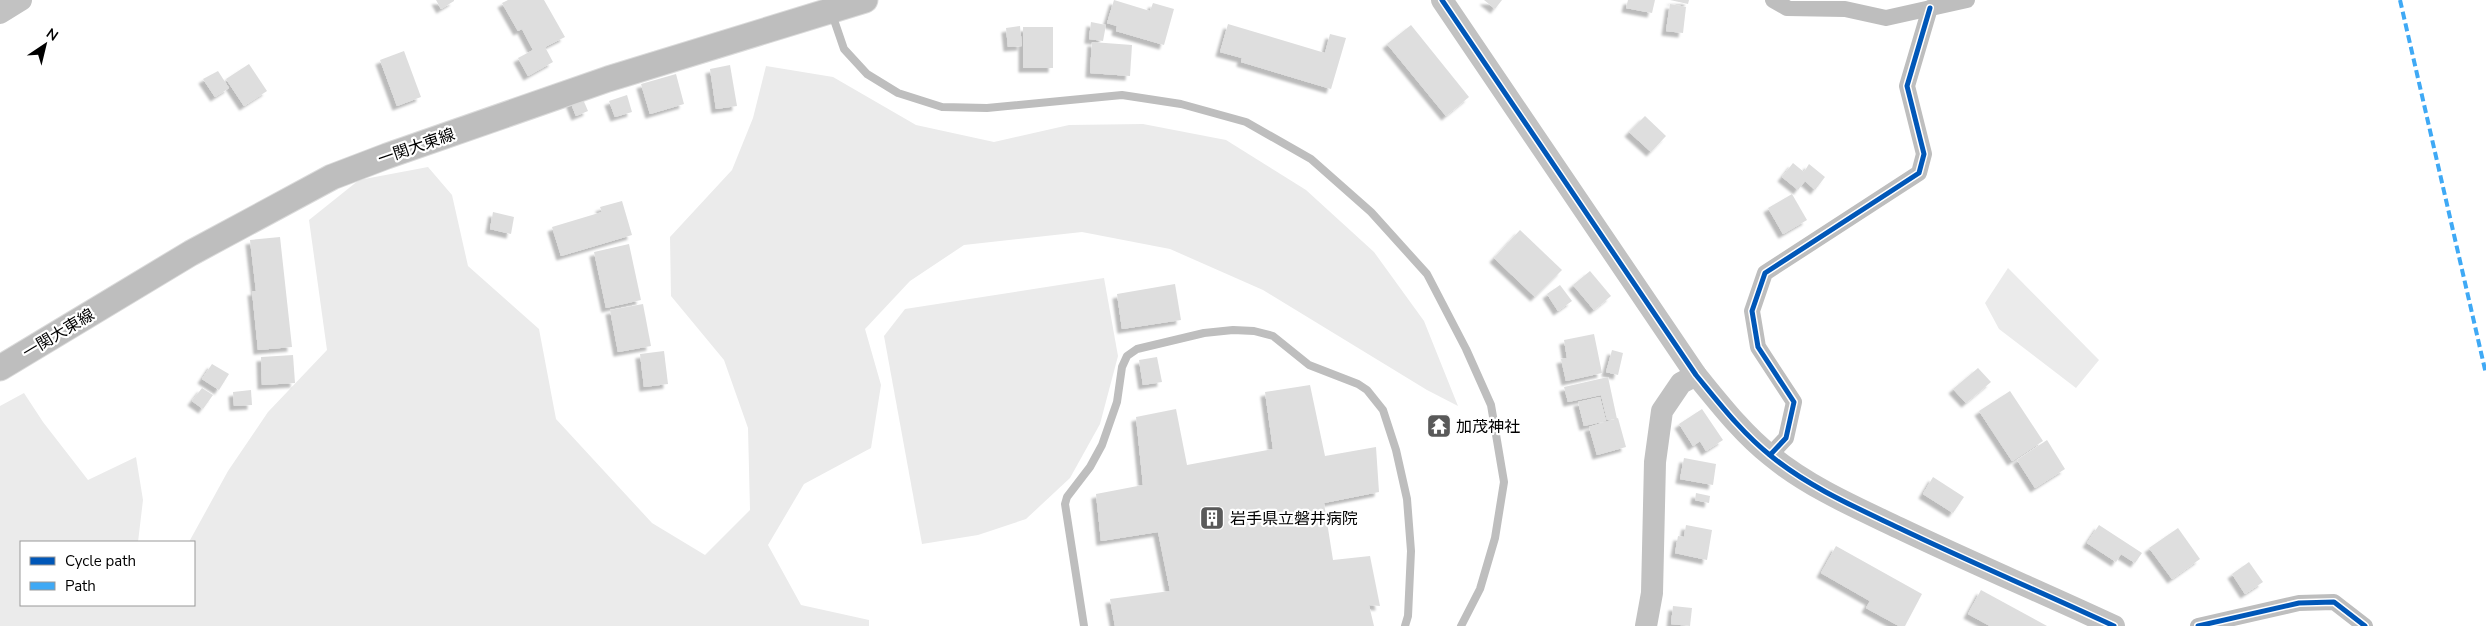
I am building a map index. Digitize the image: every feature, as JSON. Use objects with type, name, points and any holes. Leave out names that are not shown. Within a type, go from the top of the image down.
[{"type":"main road","name":"一関大東線","points":[[0,368],[191,253],[332,177],[608,79],[865,0]]},
{"type":"street","points":[[0,13],[21,0]]},
{"type":"street","points":[[1442,0],[1696,375],[1734,421],[1770,455],[1806,481],[1852,506],[1963,559],[2114,626]]},
{"type":"street","points":[[1773,0],[1787,8],[1845,9],[1886,18],[1967,0]]},
{"type":"street","points":[[1770,455],[1786,438],[1794,402],[1758,347],[1752,311],[1765,273],[1919,173],[1924,154],[1907,86],[1930,8]]},
{"type":"street","points":[[1646,626],[1652,594],[1654,462],[1662,411],[1681,383],[1696,375]]},
{"type":"street","points":[[2198,626],[2299,603],[2334,602],[2365,626]]},
{"type":"lane","points":[[831,12],[844,49],[867,74],[898,92],[942,107],[987,108],[1122,95],[1181,104],[1246,122],[1303,154],[1371,212],[1427,274],[1466,349],[1491,405],[1504,482],[1495,538],[1482,580],[1461,626]]},
{"type":"lane","points":[[1084,626],[1065,504],[1067,497],[1090,467],[1102,445],[1117,402],[1122,367],[1127,356],[1137,349],[1204,333],[1233,330],[1254,331],[1273,336],[1309,364],[1358,384],[1367,390],[1383,410],[1396,450],[1407,499],[1411,551],[1408,616],[1405,626]]},
{"type":"shaded area","points":[[766,66],[833,77],[916,125],[994,142],[1069,125],[1143,124],[1226,140],[1306,190],[1374,252],[1424,321],[1458,406],[1427,390],[1263,290],[1170,249],[1082,232],[964,245],[910,281],[865,329],[881,385],[871,448],[804,484],[768,545],[801,605],[869,620],[869,626],[0,626],[0,406],[24,393],[43,422],[88,480],[136,457],[143,500],[138,541],[20,541],[20,606],[195,606],[195,541],[190,541],[228,471],[268,412],[327,350],[309,220],[359,180],[428,167],[452,195],[468,266],[539,329],[556,419],[652,523],[705,555],[750,510],[748,428],[724,360],[671,296],[670,237],[732,170],[753,118]]},
{"type":"shaded area","points":[[2008,268],[2099,360],[2076,388],[1999,329],[1985,303]]},
{"type":"shaded area","points":[[1104,278],[1118,356],[1100,424],[1070,478],[1026,519],[978,535],[922,544],[884,336],[905,309]]},
{"type":"building","points":[[436,0],[454,0],[454,1],[441,9]]},
{"type":"building","points":[[508,0],[544,0],[565,37],[545,47],[553,62],[528,76],[518,58],[533,50],[522,29],[518,31],[502,3]]},
{"type":"building","points":[[1114,0],[1150,11],[1153,3],[1174,9],[1164,45],[1116,31],[1117,26],[1107,23]]},
{"type":"building","points":[[1484,0],[1502,0],[1495,9]]},
{"type":"building","points":[[1628,0],[1655,0],[1652,13],[1626,8]]},
{"type":"building","points":[[1670,0],[1689,0],[1688,4]]},
{"type":"building","points":[[1670,4],[1686,7],[1683,33],[1666,31]]},
{"type":"building","points":[[1091,22],[1106,25],[1103,41],[1089,39]]},
{"type":"building","points":[[1228,24],[1325,53],[1330,34],[1346,38],[1331,89],[1241,62],[1242,58],[1220,52]]},
{"type":"building","points":[[1411,25],[1469,97],[1446,116],[1387,44]]},
{"type":"building","points":[[1020,26],[1022,46],[1008,47],[1006,28]]},
{"type":"building","points":[[1023,27],[1053,27],[1053,68],[1023,68]]},
{"type":"building","points":[[1092,42],[1132,45],[1130,76],[1090,73]]},
{"type":"building","points":[[404,51],[421,97],[397,106],[380,60]]},
{"type":"building","points":[[249,64],[267,91],[244,106],[226,79]]},
{"type":"building","points":[[730,65],[737,106],[716,109],[710,69]]},
{"type":"building","points":[[218,71],[229,88],[215,97],[203,79]]},
{"type":"building","points":[[676,74],[684,104],[650,114],[641,84]]},
{"type":"building","points":[[627,95],[632,112],[615,117],[609,101]]},
{"type":"building","points":[[582,97],[588,111],[576,116],[570,101]]},
{"type":"building","points":[[1645,116],[1666,136],[1651,152],[1629,132]]},
{"type":"building","points":[[1793,163],[1804,172],[1809,164],[1825,177],[1815,190],[1805,181],[1798,190],[1782,177]]},
{"type":"building","points":[[1792,194],[1807,220],[1783,234],[1768,208]]},
{"type":"building","points":[[622,201],[632,235],[561,256],[552,227],[602,212],[600,207]]},
{"type":"building","points":[[493,212],[514,217],[511,234],[490,229]]},
{"type":"building","points":[[1520,230],[1562,270],[1535,297],[1494,258]]},
{"type":"building","points":[[280,237],[292,347],[258,350],[252,291],[256,291],[250,240]]},
{"type":"building","points":[[629,244],[641,300],[606,308],[594,252]]},
{"type":"building","points":[[1590,271],[1611,296],[1594,310],[1573,285]]},
{"type":"building","points":[[1175,284],[1181,320],[1122,329],[1117,294]]},
{"type":"building","points":[[1560,285],[1572,301],[1558,311],[1547,294]]},
{"type":"building","points":[[643,304],[651,346],[618,352],[610,310]]},
{"type":"building","points":[[1594,334],[1602,373],[1566,381],[1561,359],[1567,358],[1564,340]]},
{"type":"building","points":[[1612,350],[1623,353],[1618,375],[1606,372]]},
{"type":"building","points":[[664,351],[668,384],[644,387],[640,354]]},
{"type":"building","points":[[293,355],[295,383],[262,385],[261,357]]},
{"type":"building","points":[[1157,357],[1162,382],[1143,385],[1139,360]]},
{"type":"building","points":[[212,364],[229,374],[219,390],[202,379]]},
{"type":"building","points":[[1978,368],[1991,382],[1966,403],[1953,389]]},
{"type":"building","points":[[1608,377],[1617,419],[1607,420],[1601,395],[1568,402],[1564,387]]},
{"type":"building","name":"岩手県立磐井病院","points":[[1310,385],[1325,456],[1376,447],[1379,492],[1324,503],[1333,560],[1370,556],[1380,606],[1369,605],[1374,626],[1115,626],[1110,599],[1170,591],[1158,532],[1101,541],[1096,494],[1143,485],[1136,417],[1176,409],[1187,465],[1273,449],[1265,392]]},
{"type":"building","points":[[202,388],[213,395],[203,409],[192,401]]},
{"type":"building","points":[[251,390],[252,405],[234,406],[233,392]]},
{"type":"building","points":[[2010,391],[2043,441],[2012,461],[1979,411]]},
{"type":"building","points":[[1600,397],[1606,421],[1584,426],[1578,402]]},
{"type":"building","points":[[1702,409],[1723,440],[1706,451],[1700,441],[1693,446],[1679,424]]},
{"type":"building","points":[[1618,418],[1626,447],[1597,455],[1589,427]]},
{"type":"building","points":[[2047,440],[2065,469],[2035,488],[2017,460]]},
{"type":"building","points":[[1684,458],[1716,464],[1713,485],[1680,479]]},
{"type":"building","points":[[1933,477],[1964,497],[1953,513],[1923,494]]},
{"type":"building","points":[[1696,493],[1710,496],[1709,503],[1695,500]]},
{"type":"building","points":[[1686,525],[1712,530],[1707,560],[1675,553],[1678,536],[1684,537]]},
{"type":"building","points":[[2099,525],[2142,553],[2135,563],[2121,554],[2116,562],[2087,543]]},
{"type":"building","points":[[2178,528],[2200,559],[2172,579],[2149,548]]},
{"type":"building","points":[[1836,546],[1922,594],[1905,626],[1899,626],[1866,608],[1870,601],[1821,573]]},
{"type":"building","points":[[2249,562],[2263,582],[2245,594],[2232,574]]},
{"type":"building","points":[[1981,590],[2047,626],[1990,626],[1968,614]]},
{"type":"building","points":[[1673,606],[1692,608],[1690,626],[1671,624]]},
{"type":"marked path","points":[[2400,0],[2486,374]]},
{"type":"cycle path","points":[[1442,0],[1696,375],[1750,438],[1786,467],[1817,487],[1849,504],[2114,626]]},
{"type":"cycle path","points":[[1770,455],[1786,438],[1794,402],[1758,347],[1752,311],[1765,273],[1919,173],[1924,154],[1907,86],[1930,8]]},
{"type":"cycle path","points":[[2198,626],[2299,603],[2334,602],[2365,626]]},
{"type":"place","name":"加茂神社","points":[[1439,426]]},
{"type":"place","name":"岩手県立磐井病院","points":[[1212,518]]}]
